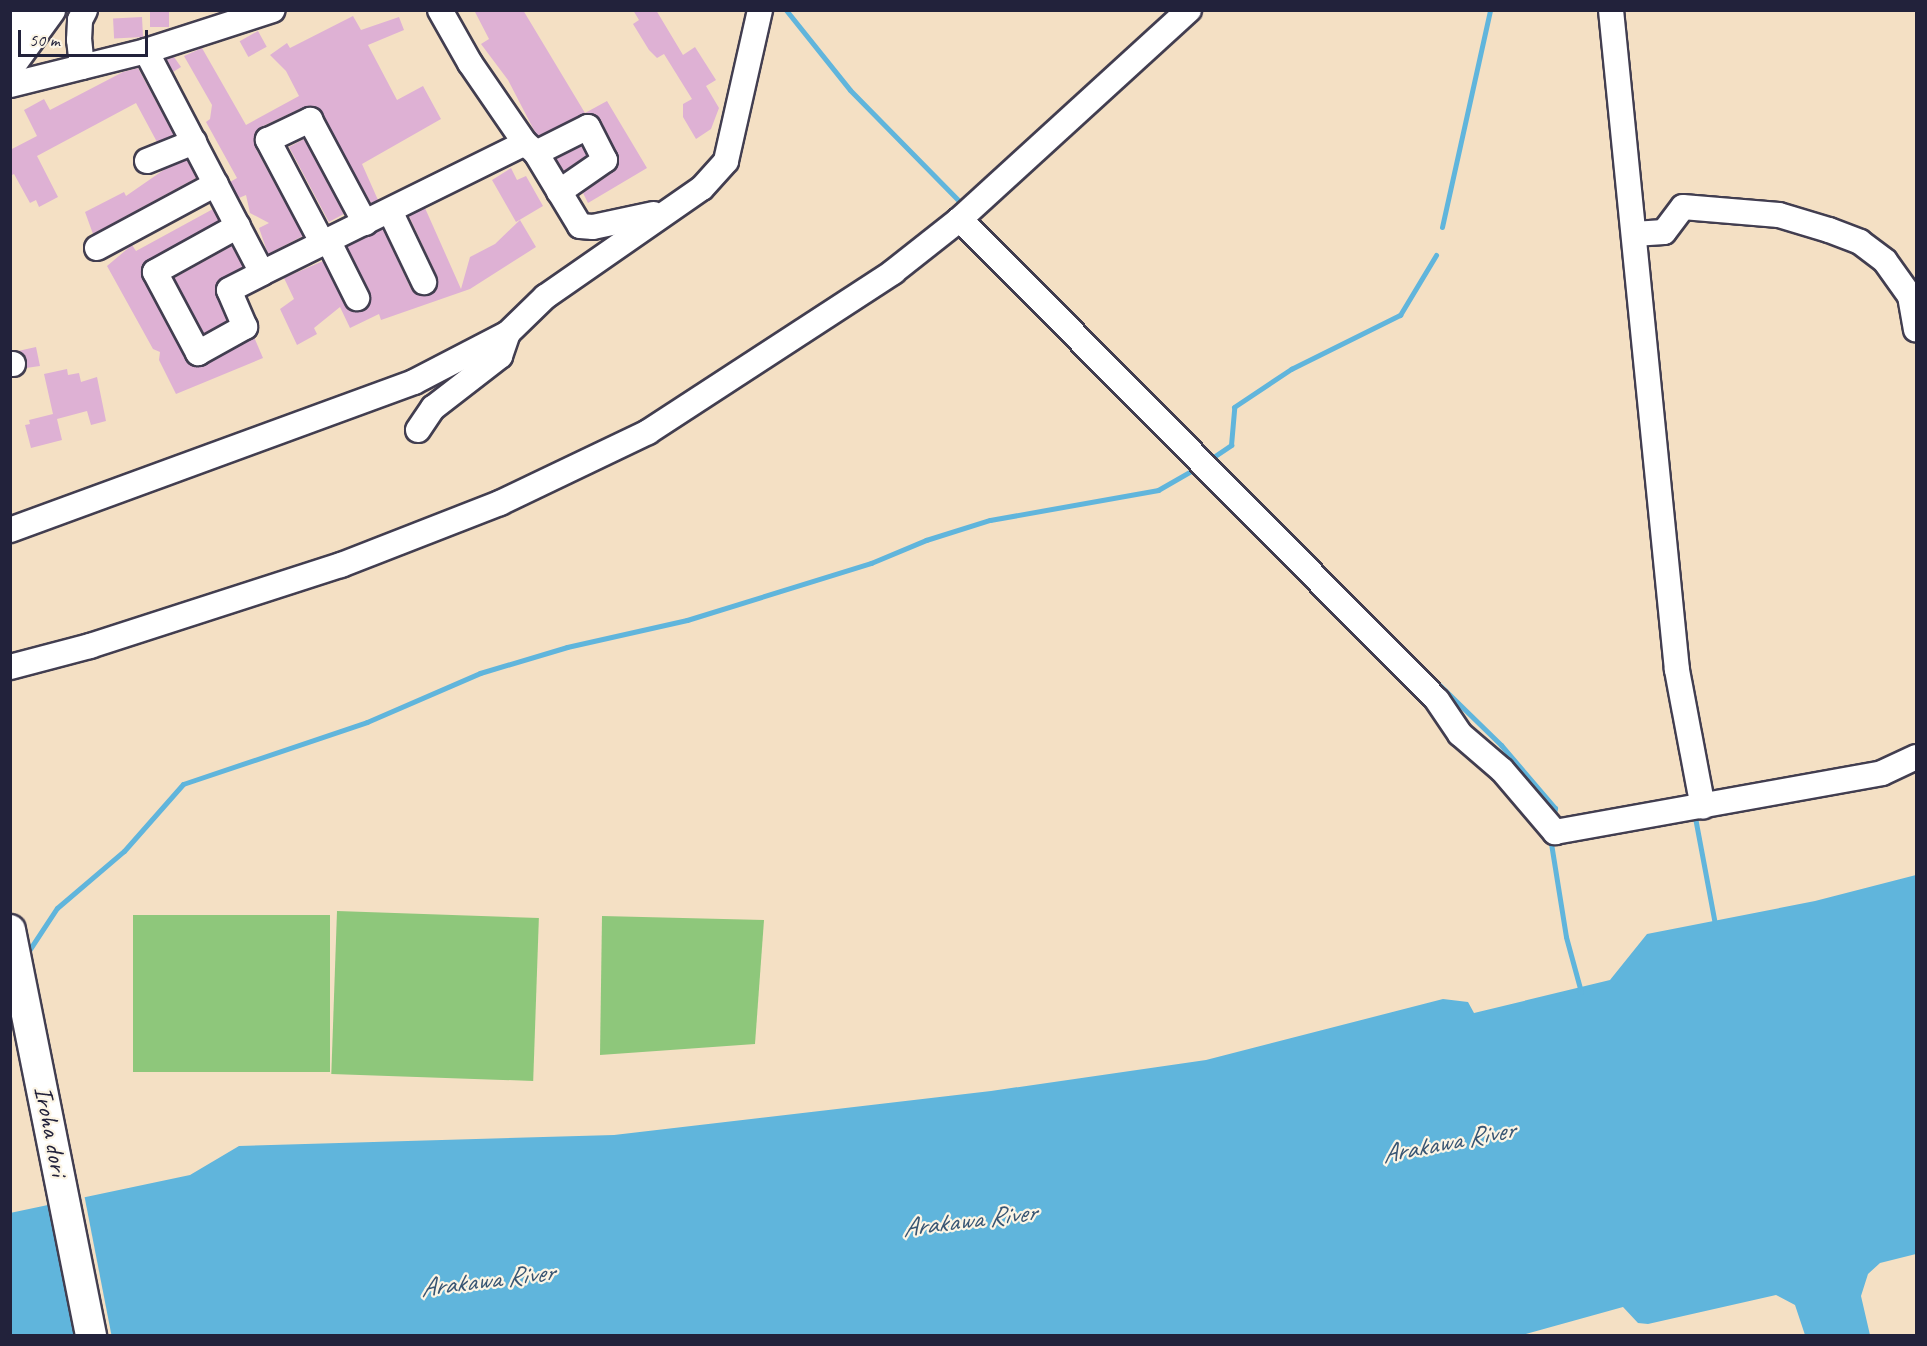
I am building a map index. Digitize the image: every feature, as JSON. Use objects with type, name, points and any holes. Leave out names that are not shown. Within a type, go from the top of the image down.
[{"type":"main road","points":[[13,83],[51,10]]},
{"type":"main road","name":"Iroha dori","points":[[10,930],[91,1334]]},
{"type":"street","points":[[10,28],[24,10]]},
{"type":"street","points":[[82,68],[79,40],[80,20],[85,10]]},
{"type":"street","points":[[13,83],[146,51],[273,10]]},
{"type":"street","points":[[440,10],[470,63],[530,148],[580,226],[592,227],[664,212]]},
{"type":"street","points":[[10,530],[414,382],[508,333],[545,297],[664,212],[702,188],[726,161],[760,10]]},
{"type":"street","points":[[10,667],[262,593],[500,503],[576,468],[658,425],[893,272],[963,214],[1189,10]]},
{"type":"street","points":[[1611,10],[1677,670],[1695,808]]},
{"type":"street","points":[[146,51],[262,273]]},
{"type":"street","points":[[357,298],[268,140],[310,120],[365,224]]},
{"type":"street","points":[[238,226],[155,272],[198,353],[244,327],[230,290],[390,211],[530,148],[588,127],[605,160],[559,192]]},
{"type":"street","points":[[147,161],[194,141]]},
{"type":"street","points":[[97,248],[216,184]]},
{"type":"street","points":[[1634,234],[1664,232],[1683,207],[1779,215],[1829,230],[1860,242],[1885,261],[1910,296],[1917,329]]},
{"type":"street","points":[[390,211],[424,282]]},
{"type":"street","points":[[963,214],[1201,464],[1437,700],[1460,734],[1502,771],[1549,824],[1695,808],[1882,773],[1917,757]]},
{"type":"street","points":[[418,430],[433,408],[500,356],[508,333]]},
{"type":"green space","points":[[337,911],[539,918],[533,1081],[331,1074]]},
{"type":"green space","points":[[133,915],[330,915],[330,1072],[133,1072]]},
{"type":"green space","points":[[602,916],[764,920],[755,1044],[600,1055]]},
{"type":"water","name":"Arakawa River","points":[[1916,875],[1916,1254],[1880,1263],[1868,1274],[1861,1296],[1870,1335],[1805,1335],[1795,1305],[1776,1295],[1648,1324],[1638,1323],[1623,1307],[1519,1336],[11,1335],[10,1213],[190,1175],[239,1146],[614,1135],[991,1091],[1206,1060],[1443,999],[1468,1002],[1474,1013],[1610,980],[1647,934],[1815,901]]},
{"type":"pier","points":[[84,1194],[111,1335],[79,1336],[53,1200]]},
{"type":"building","points":[[150,10],[169,10],[169,27],[150,27]]},
{"type":"building","points":[[474,10],[523,10],[585,113],[538,136],[508,80],[481,44],[489,39]]},
{"type":"building","points":[[633,10],[656,10],[683,55],[695,47],[716,80],[706,86],[719,108],[711,129],[696,139],[683,117],[683,104],[692,99],[664,54],[657,58],[649,50],[633,24],[639,20]]},
{"type":"building","points":[[353,16],[361,30],[399,17],[404,30],[368,45],[397,100],[423,86],[441,119],[362,164],[378,200],[371,203],[318,108],[304,107],[261,127],[254,139],[255,147],[303,236],[268,254],[259,228],[269,223],[250,213],[246,195],[239,198],[230,182],[237,178],[206,122],[210,119],[212,105],[184,56],[202,48],[246,125],[299,96],[286,71],[270,55],[287,43],[290,48]]},
{"type":"building","points":[[142,17],[143,37],[114,38],[113,19]]},
{"type":"building","points":[[258,31],[267,47],[248,57],[240,41]]},
{"type":"building","points":[[174,57],[181,67],[173,72],[166,59]]},
{"type":"building","points":[[138,68],[174,135],[157,142],[136,103],[37,156],[58,197],[39,207],[36,200],[30,203],[14,174],[10,176],[10,150],[37,136],[24,110],[44,99],[50,110],[123,72]]},
{"type":"building","points":[[607,101],[647,168],[588,203],[583,193],[613,172],[619,161],[601,120],[585,113]]},
{"type":"building","points":[[304,139],[344,214],[329,222],[289,147]]},
{"type":"building","points":[[582,146],[587,155],[564,171],[556,159]]},
{"type":"building","points":[[187,160],[196,178],[93,234],[85,212],[124,192],[126,196],[165,169]]},
{"type":"building","points":[[511,168],[517,180],[526,176],[543,206],[516,222],[492,180]]},
{"type":"building","points":[[425,208],[461,289],[470,257],[495,244],[520,220],[536,247],[470,289],[381,320],[379,314],[350,328],[340,307],[314,328],[317,334],[297,345],[280,309],[294,299],[284,278],[323,261],[345,305],[356,312],[363,311],[369,305],[370,292],[347,247],[383,229],[411,289],[422,296],[435,290],[437,276],[409,216]]},
{"type":"building","points":[[213,209],[219,221],[148,260],[143,265],[142,278],[190,365],[205,365],[254,337],[263,358],[176,394],[159,360],[160,352],[153,349],[107,266],[132,245],[136,251]]},
{"type":"building","points":[[232,246],[243,267],[222,278],[215,289],[227,321],[204,334],[174,278]]},
{"type":"building","points":[[36,347],[40,366],[26,368],[26,357],[18,351]]},
{"type":"building","points":[[67,369],[68,375],[79,373],[81,382],[97,377],[106,421],[91,425],[87,411],[57,419],[62,440],[31,448],[25,425],[30,424],[29,420],[53,414],[44,374]]},
{"type":"waterway","points":[[786,10],[850,90],[964,206]]},
{"type":"waterway","points":[[1442,227],[1490,10]]},
{"type":"waterway","points":[[1209,460],[1231,445],[1234,407],[1291,369],[1400,315],[1436,255]]},
{"type":"waterway","points":[[26,955],[57,908],[124,851],[183,784],[367,722],[480,673],[567,647],[687,620],[871,563],[926,540],[990,520],[1158,490],[1198,467]]},
{"type":"waterway","points":[[1414,660],[1501,745],[1555,808],[1553,819]]},
{"type":"waterway","points":[[1694,812],[1715,924]]},
{"type":"waterway","points":[[1550,837],[1566,937],[1581,992]]}]
